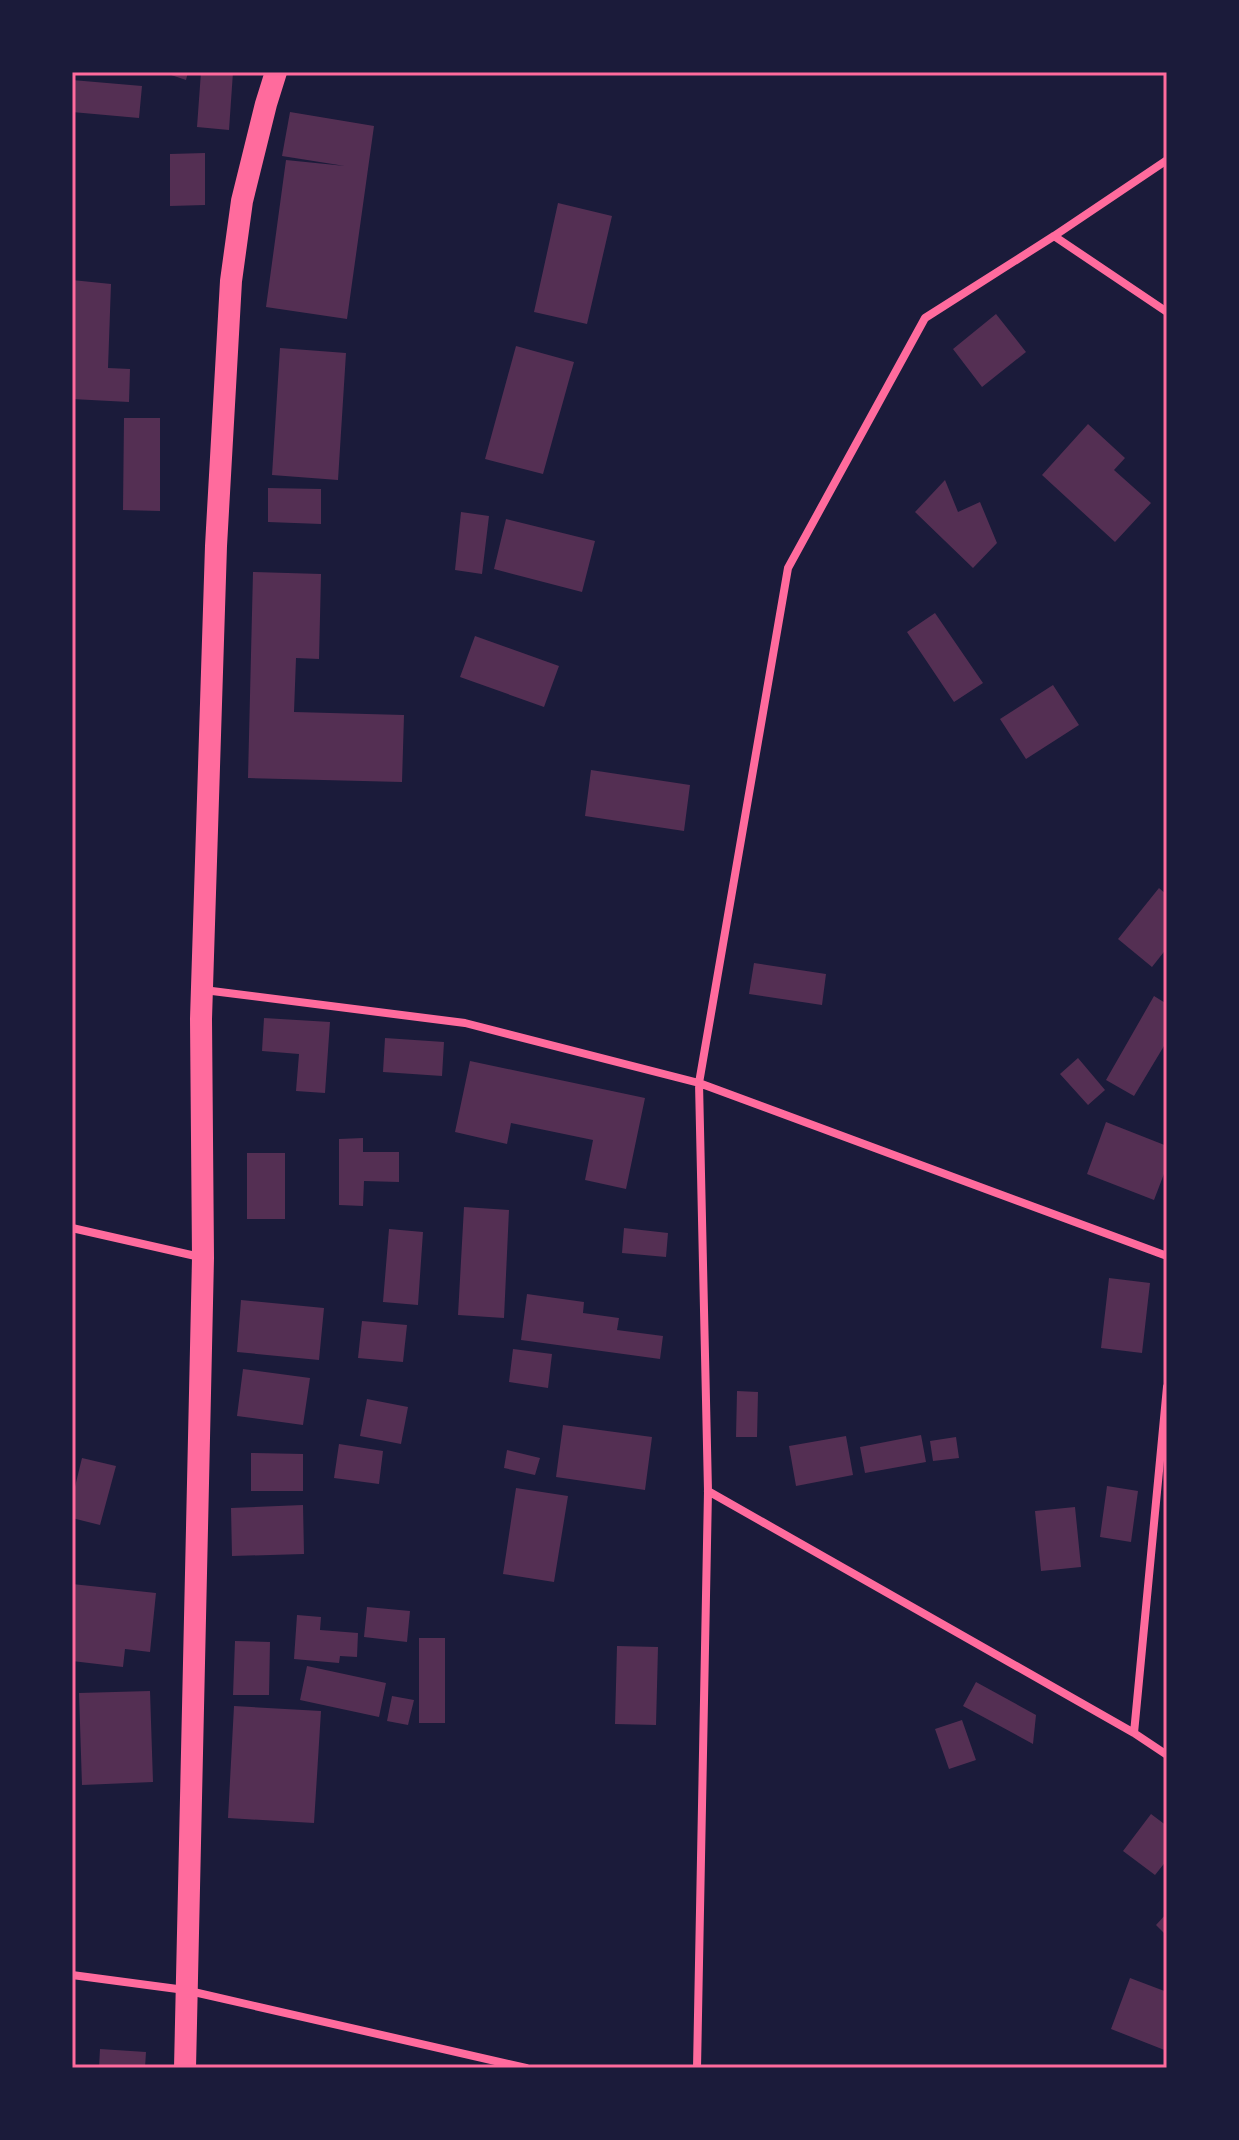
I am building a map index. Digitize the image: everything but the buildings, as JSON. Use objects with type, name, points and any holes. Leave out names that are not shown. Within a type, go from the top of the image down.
[{"type":"highway","points":[[185,2068],[203,1258],[202,990],[217,531],[230,295],[242,201],[276,72]]},
{"type":"street","points":[[697,2068],[708,1491],[699,1083],[788,568],[925,318],[1167,160]]},
{"type":"street","points":[[1054,236],[1167,312]]},
{"type":"street","points":[[202,990],[465,1023],[699,1083],[1167,1256]]},
{"type":"street","points":[[72,1228],[203,1258]]},
{"type":"street","points":[[1134,1733],[1167,1387]]},
{"type":"street","points":[[708,1491],[1134,1733],[1167,1755]]},
{"type":"street","points":[[72,1975],[185,1990],[526,2068]]}]
